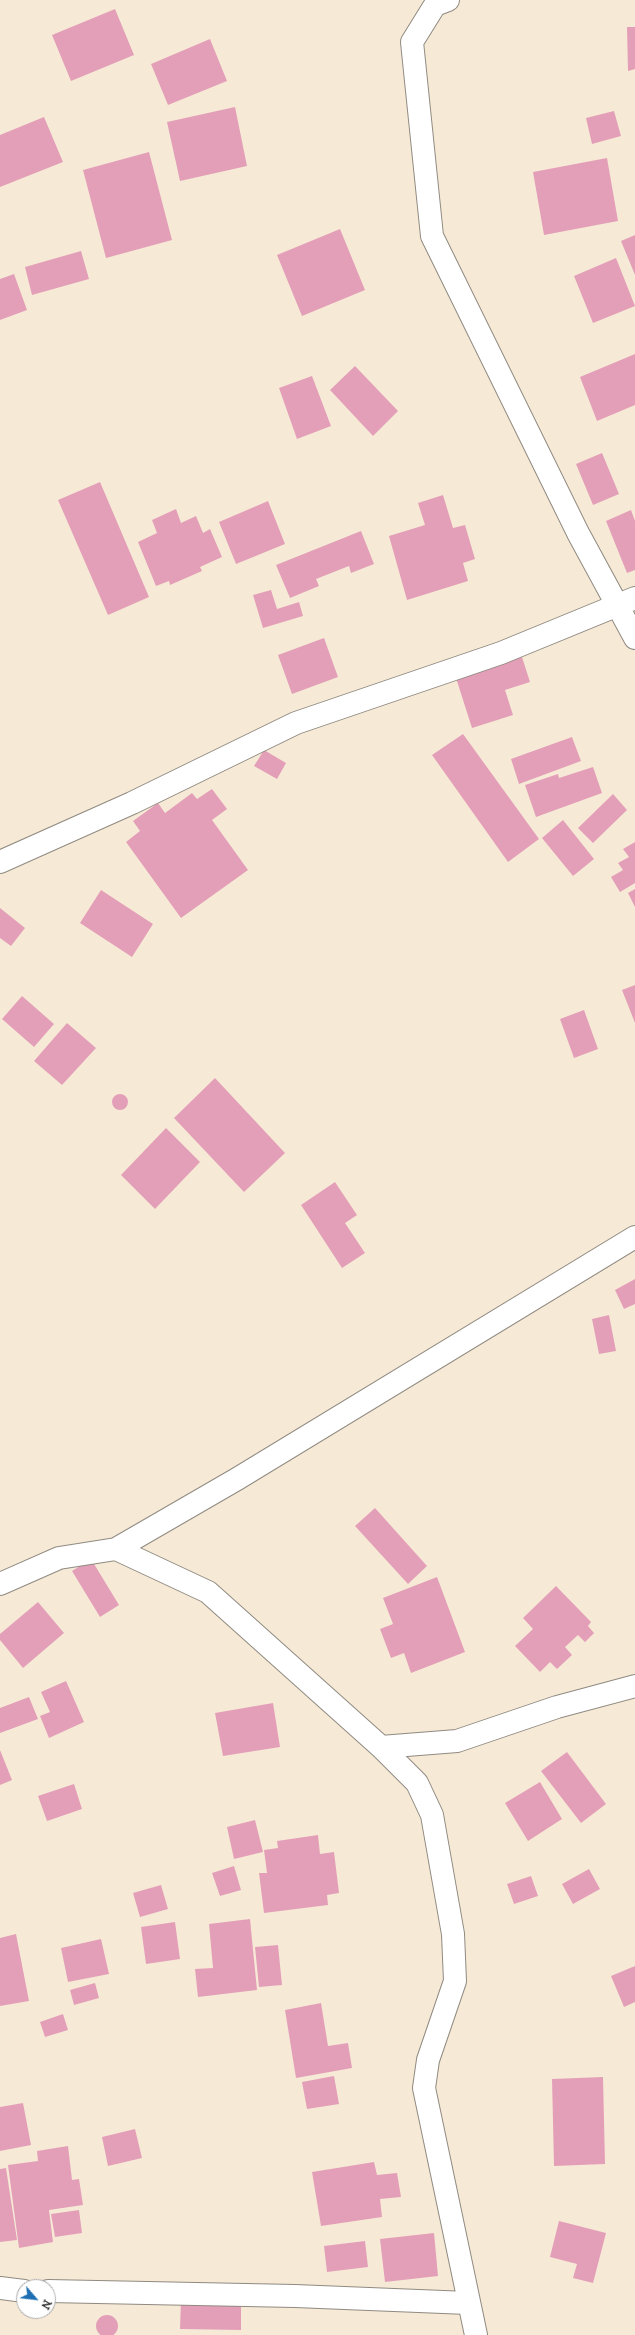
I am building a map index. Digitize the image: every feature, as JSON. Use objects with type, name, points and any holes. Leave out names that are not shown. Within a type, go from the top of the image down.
[{"type":"street","points":[[448,0],[435,6],[412,42],[432,236],[578,533],[627,603],[635,638]]},
{"type":"street","points":[[0,862],[132,803],[296,722],[501,653],[627,603]]},
{"type":"street","points":[[0,1584],[59,1558],[116,1549],[237,1479],[635,1237]]},
{"type":"street","points":[[116,1549],[208,1592],[381,1747],[417,1783],[432,1815],[453,1934],[455,1981],[428,2060],[424,2088],[460,2254],[468,2303],[476,2335]]},
{"type":"street","points":[[381,1747],[457,1741],[556,1707],[635,1686]]},
{"type":"street","points":[[0,2288],[16,2290]]},
{"type":"street","points":[[56,2292],[295,2296],[468,2303]]},
{"type":"building","points":[[115,9],[134,55],[71,81],[52,35]]},
{"type":"building","points":[[627,27],[635,27],[635,69],[628,71]]},
{"type":"building","points":[[210,39],[227,81],[168,105],[151,64]]},
{"type":"building","points":[[235,107],[247,166],[180,181],[167,122]]},
{"type":"building","points":[[614,111],[621,136],[592,144],[586,118]]},
{"type":"building","points":[[44,117],[63,162],[0,187],[0,135]]},
{"type":"building","points":[[149,152],[172,240],[106,258],[83,170]]},
{"type":"building","points":[[607,158],[618,221],[544,235],[533,172]]},
{"type":"building","points":[[340,229],[365,290],[302,316],[277,255]]},
{"type":"building","points":[[635,235],[635,275],[621,241]]},
{"type":"building","points":[[81,251],[89,279],[32,295],[25,267]]},
{"type":"building","points":[[616,258],[635,306],[593,323],[574,276]]},
{"type":"building","points":[[14,274],[27,310],[0,320],[0,279]]},
{"type":"building","points":[[635,354],[635,405],[597,421],[580,377]]},
{"type":"building","points":[[355,366],[398,411],[373,436],[330,390]]},
{"type":"building","points":[[312,376],[331,426],[297,439],[279,388]]},
{"type":"building","points":[[602,453],[619,494],[593,505],[576,464]]},
{"type":"building","points":[[100,482],[149,597],[108,615],[58,500]]},
{"type":"building","points":[[443,495],[453,528],[465,525],[475,559],[463,563],[468,581],[407,600],[389,536],[425,525],[418,503]]},
{"type":"building","points":[[268,501],[285,544],[236,564],[219,522]]},
{"type":"building","points":[[176,509],[181,523],[196,516],[203,533],[210,529],[222,557],[200,567],[202,571],[170,585],[169,581],[156,586],[138,542],[157,533],[152,520]]},
{"type":"building","points":[[631,510],[635,521],[635,570],[627,573],[606,521]]},
{"type":"building","points":[[361,531],[374,564],[351,573],[349,566],[316,579],[319,586],[290,598],[276,565]]},
{"type":"building","points":[[271,590],[277,609],[299,602],[303,616],[263,628],[253,595]]},
{"type":"building","points":[[324,638],[338,677],[292,694],[278,655]]},
{"type":"building","points":[[522,657],[530,682],[505,690],[513,715],[472,728],[456,678]]},
{"type":"building","points":[[463,734],[539,839],[508,862],[432,755]]},
{"type":"building","points":[[572,737],[581,761],[519,784],[511,759]]},
{"type":"building","points":[[264,750],[286,763],[277,779],[254,766]]},
{"type":"building","points":[[593,767],[602,793],[536,817],[525,785],[558,774],[559,778]]},
{"type":"building","points":[[212,789],[227,809],[212,820],[248,870],[181,918],[126,842],[140,831],[133,821],[158,803],[165,813],[192,793],[197,799]]},
{"type":"building","points":[[613,794],[627,810],[593,843],[578,828]]},
{"type":"building","points":[[563,820],[594,859],[573,876],[542,838]]},
{"type":"building","points":[[635,842],[635,883],[620,892],[611,877],[623,870],[618,863],[629,857],[623,849]]},
{"type":"building","points":[[635,889],[635,907],[628,893]]},
{"type":"building","points":[[101,890],[153,924],[132,957],[80,923]]},
{"type":"building","points":[[0,908],[25,928],[11,946],[0,938]]},
{"type":"building","points":[[635,985],[635,1023],[622,990]]},
{"type":"building","points":[[22,996],[54,1024],[34,1047],[2,1019]]},
{"type":"building","points":[[584,1010],[598,1049],[574,1058],[560,1019]]},
{"type":"building","points":[[67,1023],[96,1048],[62,1085],[34,1061]]},
{"type":"building","points":[[215,1078],[285,1153],[244,1192],[174,1118]]},
{"type":"building","points":[[117,1094],[123,1094],[128,1099],[126,1108],[123,1110],[117,1110],[112,1105],[112,1099]]},
{"type":"building","points":[[166,1128],[200,1162],[155,1209],[121,1175]]},
{"type":"building","points":[[335,1182],[357,1215],[345,1223],[365,1253],[342,1268],[301,1205]]},
{"type":"building","points":[[635,1279],[635,1304],[624,1309],[615,1290]]},
{"type":"building","points":[[609,1315],[616,1351],[599,1354],[592,1319]]},
{"type":"building","points":[[375,1508],[427,1566],[408,1584],[355,1526]]},
{"type":"building","points":[[91,1559],[119,1605],[100,1617],[72,1571]]},
{"type":"building","points":[[437,1577],[465,1652],[411,1673],[404,1653],[391,1658],[380,1629],[393,1624],[383,1598]]},
{"type":"building","points":[[556,1586],[591,1622],[588,1626],[594,1633],[585,1642],[578,1635],[565,1647],[572,1655],[557,1669],[550,1662],[540,1672],[515,1646],[533,1629],[523,1618]]},
{"type":"building","points":[[38,1602],[64,1633],[23,1668],[0,1640],[0,1634]]},
{"type":"building","points":[[66,1681],[84,1722],[49,1738],[40,1716],[50,1712],[41,1692]]},
{"type":"building","points":[[29,1697],[38,1719],[0,1733],[0,1708]]},
{"type":"building","points":[[273,1703],[280,1747],[223,1756],[215,1713]]},
{"type":"building","points":[[0,1750],[12,1780],[0,1785]]},
{"type":"building","points":[[567,1752],[606,1804],[581,1823],[541,1771]]},
{"type":"building","points":[[540,1782],[562,1819],[528,1841],[505,1803]]},
{"type":"building","points":[[74,1784],[82,1809],[47,1821],[38,1796]]},
{"type":"building","points":[[255,1820],[263,1852],[234,1859],[227,1827]]},
{"type":"building","points":[[318,1835],[320,1854],[334,1852],[339,1893],[327,1895],[328,1905],[264,1913],[259,1873],[267,1873],[264,1850],[278,1848],[277,1841]]},
{"type":"building","points":[[234,1866],[241,1890],[220,1896],[212,1873]]},
{"type":"building","points":[[589,1869],[600,1889],[573,1904],[562,1884]]},
{"type":"building","points":[[531,1876],[538,1896],[514,1904],[507,1884]]},
{"type":"building","points":[[161,1885],[168,1909],[140,1917],[133,1893]]},
{"type":"building","points":[[250,1919],[257,1990],[198,1997],[195,1969],[213,1968],[209,1924]]},
{"type":"building","points":[[175,1922],[180,1959],[146,1964],[141,1927]]},
{"type":"building","points":[[16,1934],[29,2001],[0,2006],[0,1938]]},
{"type":"building","points":[[101,1939],[109,1974],[68,1982],[61,1948]]},
{"type":"building","points":[[278,1945],[282,1985],[259,1987],[255,1947]]},
{"type":"building","points":[[635,1966],[635,2002],[624,2007],[611,1976]]},
{"type":"building","points":[[95,1983],[99,1998],[74,2005],[70,1990]]},
{"type":"building","points":[[321,2003],[328,2046],[348,2043],[352,2068],[296,2078],[285,2010]]},
{"type":"building","points":[[63,2014],[68,2030],[45,2037],[40,2022]]},
{"type":"building","points":[[334,2076],[339,2104],[307,2109],[302,2082]]},
{"type":"building","points":[[603,2077],[605,2164],[554,2166],[552,2079]]},
{"type":"building","points":[[23,2103],[31,2145],[0,2151],[0,2107]]},
{"type":"building","points":[[135,2129],[142,2158],[108,2166],[102,2137]]},
{"type":"building","points":[[68,2146],[72,2180],[79,2179],[83,2205],[49,2210],[53,2242],[19,2248],[8,2165],[38,2161],[37,2151]]},
{"type":"building","points":[[374,2162],[377,2175],[397,2173],[401,2197],[380,2199],[382,2217],[321,2226],[312,2172]]},
{"type":"building","points":[[6,2168],[17,2240],[0,2242],[0,2169]]},
{"type":"building","points":[[79,2210],[82,2233],[55,2237],[51,2214]]},
{"type":"building","points":[[559,2221],[606,2233],[593,2283],[573,2278],[577,2264],[550,2257]]},
{"type":"building","points":[[434,2233],[438,2276],[385,2282],[380,2239]]},
{"type":"building","points":[[365,2241],[368,2267],[327,2272],[324,2246]]},
{"type":"building","points":[[181,2299],[241,2300],[241,2330],[180,2329]]},
{"type":"building","points":[[107,2315],[111,2316],[117,2322],[117,2330],[111,2336],[107,2337],[103,2336],[97,2330],[96,2326],[97,2322],[103,2316]]}]
